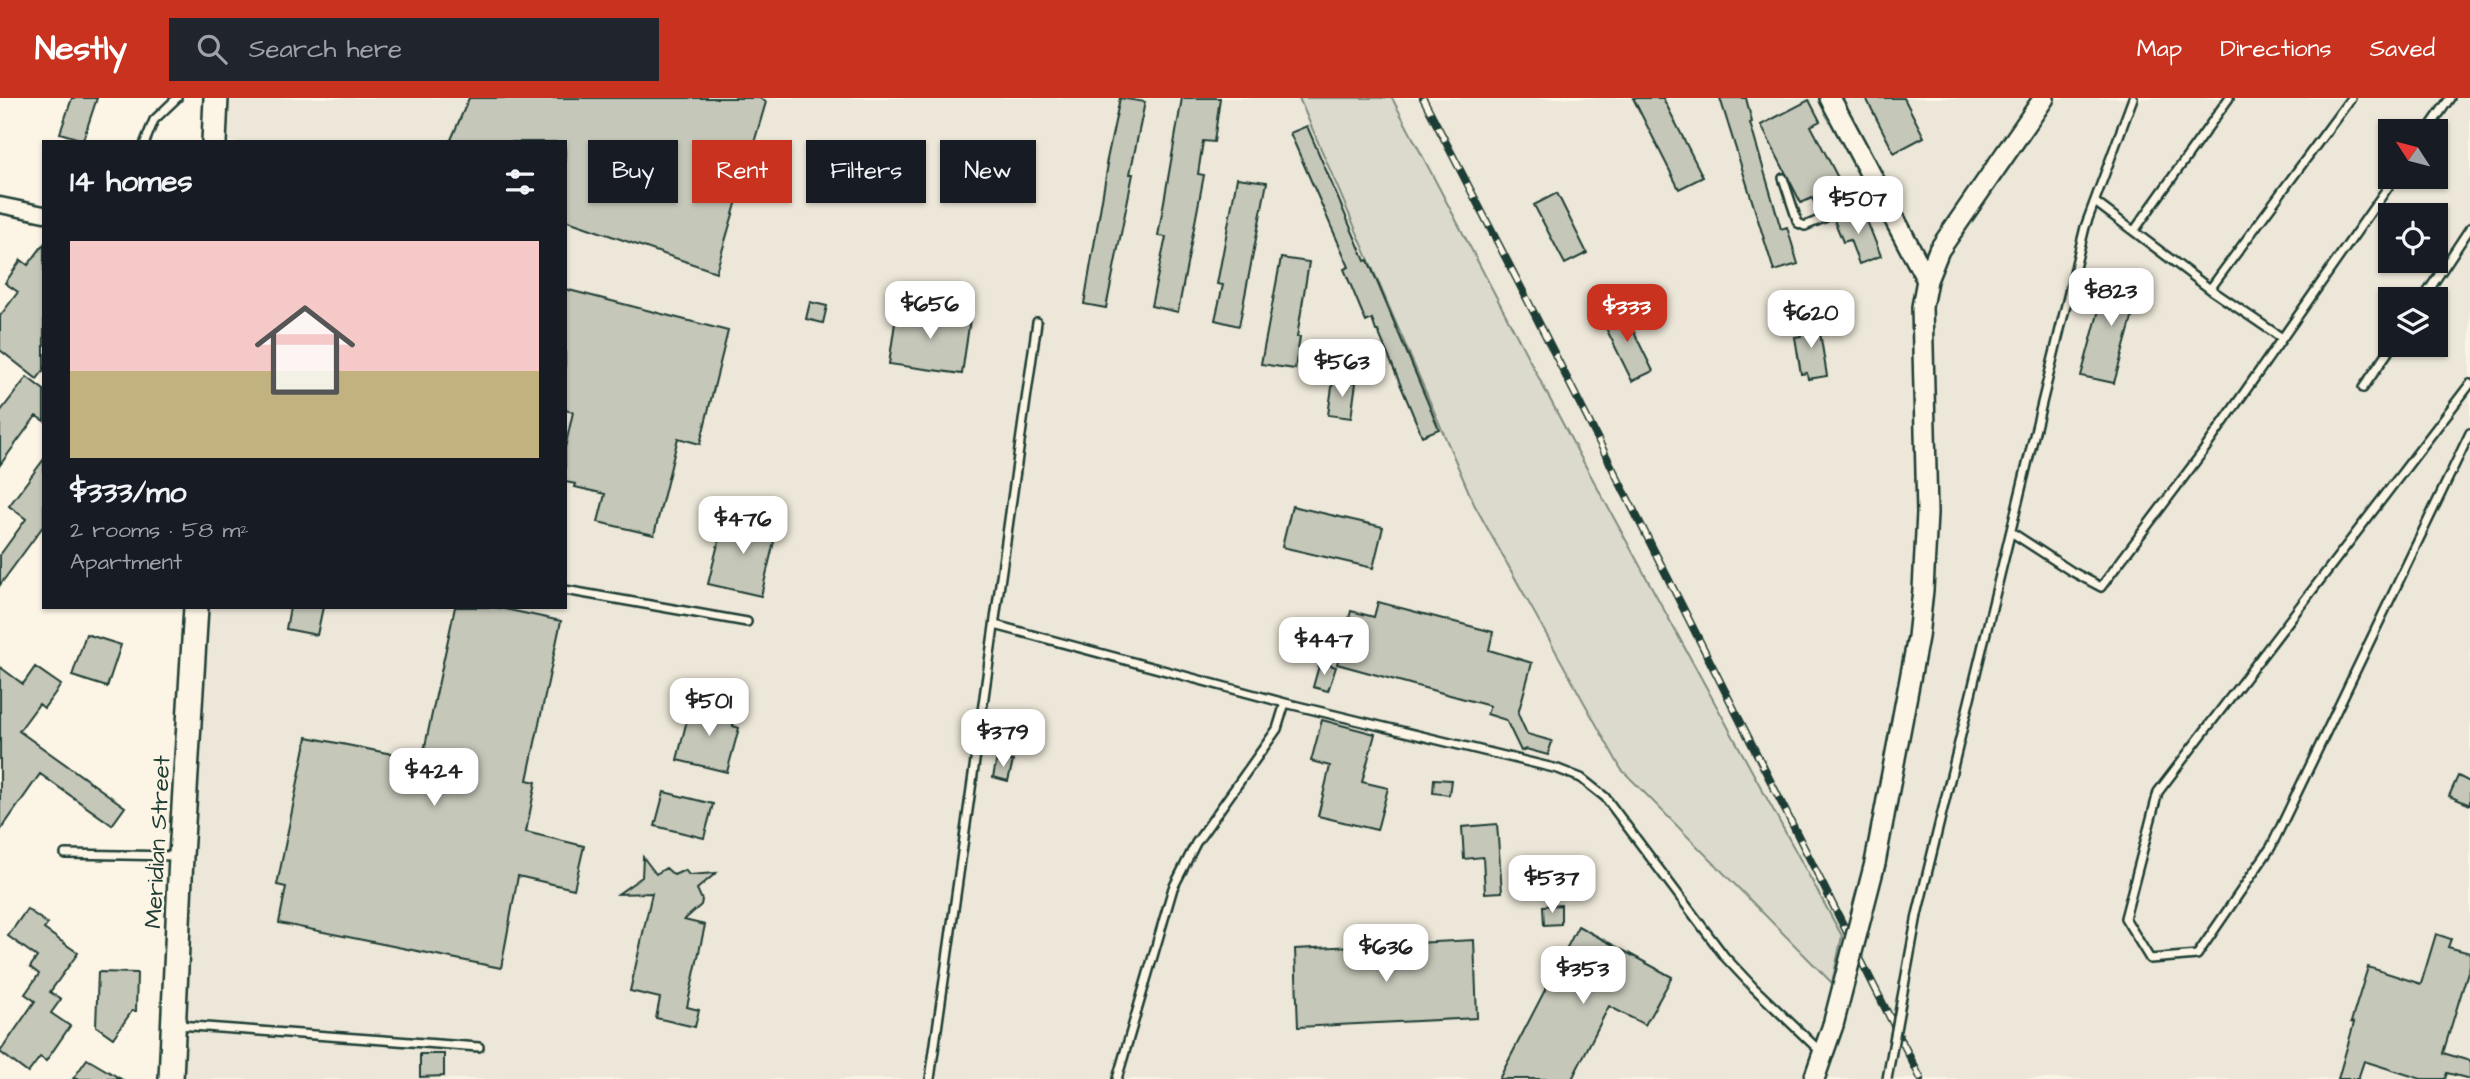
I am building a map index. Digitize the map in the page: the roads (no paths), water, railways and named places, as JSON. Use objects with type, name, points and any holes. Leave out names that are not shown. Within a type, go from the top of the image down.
[{"type":"main road","points":[[214,140],[216,98]]},
{"type":"main road","points":[[1830,98],[1927,280]]},
{"type":"main road","points":[[1814,1079],[1833,1025],[1875,863],[1918,636],[1927,513],[1922,307],[1927,280],[1939,250],[2044,98]]},
{"type":"main road","name":"Meridian Street","points":[[171,1079],[196,609]]},
{"type":"street","points":[[0,205],[42,214]]},
{"type":"lane","points":[[146,140],[154,120],[177,98]]},
{"type":"lane","points":[[1887,1079],[1917,915],[2085,227],[2133,98]]},
{"type":"lane","points":[[2134,231],[2229,98]]},
{"type":"lane","points":[[2210,289],[2351,98]]},
{"type":"lane","points":[[2436,119],[2451,98]]},
{"type":"lane","points":[[1783,178],[1798,223],[1805,226],[1881,194]]},
{"type":"lane","points":[[2011,532],[2101,587],[2202,453],[2387,189]]},
{"type":"lane","points":[[2095,202],[2210,289],[2282,338]]},
{"type":"lane","points":[[2431,287],[2470,228]]},
{"type":"lane","points":[[930,1079],[1037,322]]},
{"type":"lane","points":[[2363,388],[2385,357]]},
{"type":"lane","points":[[2470,384],[2158,792],[2125,918],[2150,959],[2197,955],[2271,847],[2470,433]]},
{"type":"lane","points":[[567,590],[747,622]]},
{"type":"lane","points":[[995,625],[1285,704],[1558,769],[1581,778],[1605,797],[1725,957],[1824,1054]]},
{"type":"lane","points":[[1117,1079],[1173,888],[1196,843],[1277,729],[1285,704]]},
{"type":"lane","points":[[65,854],[181,856]]},
{"type":"lane","points":[[174,1024],[480,1046]]},
{"type":"railway","points":[[1423,98],[1921,1079]]}]
